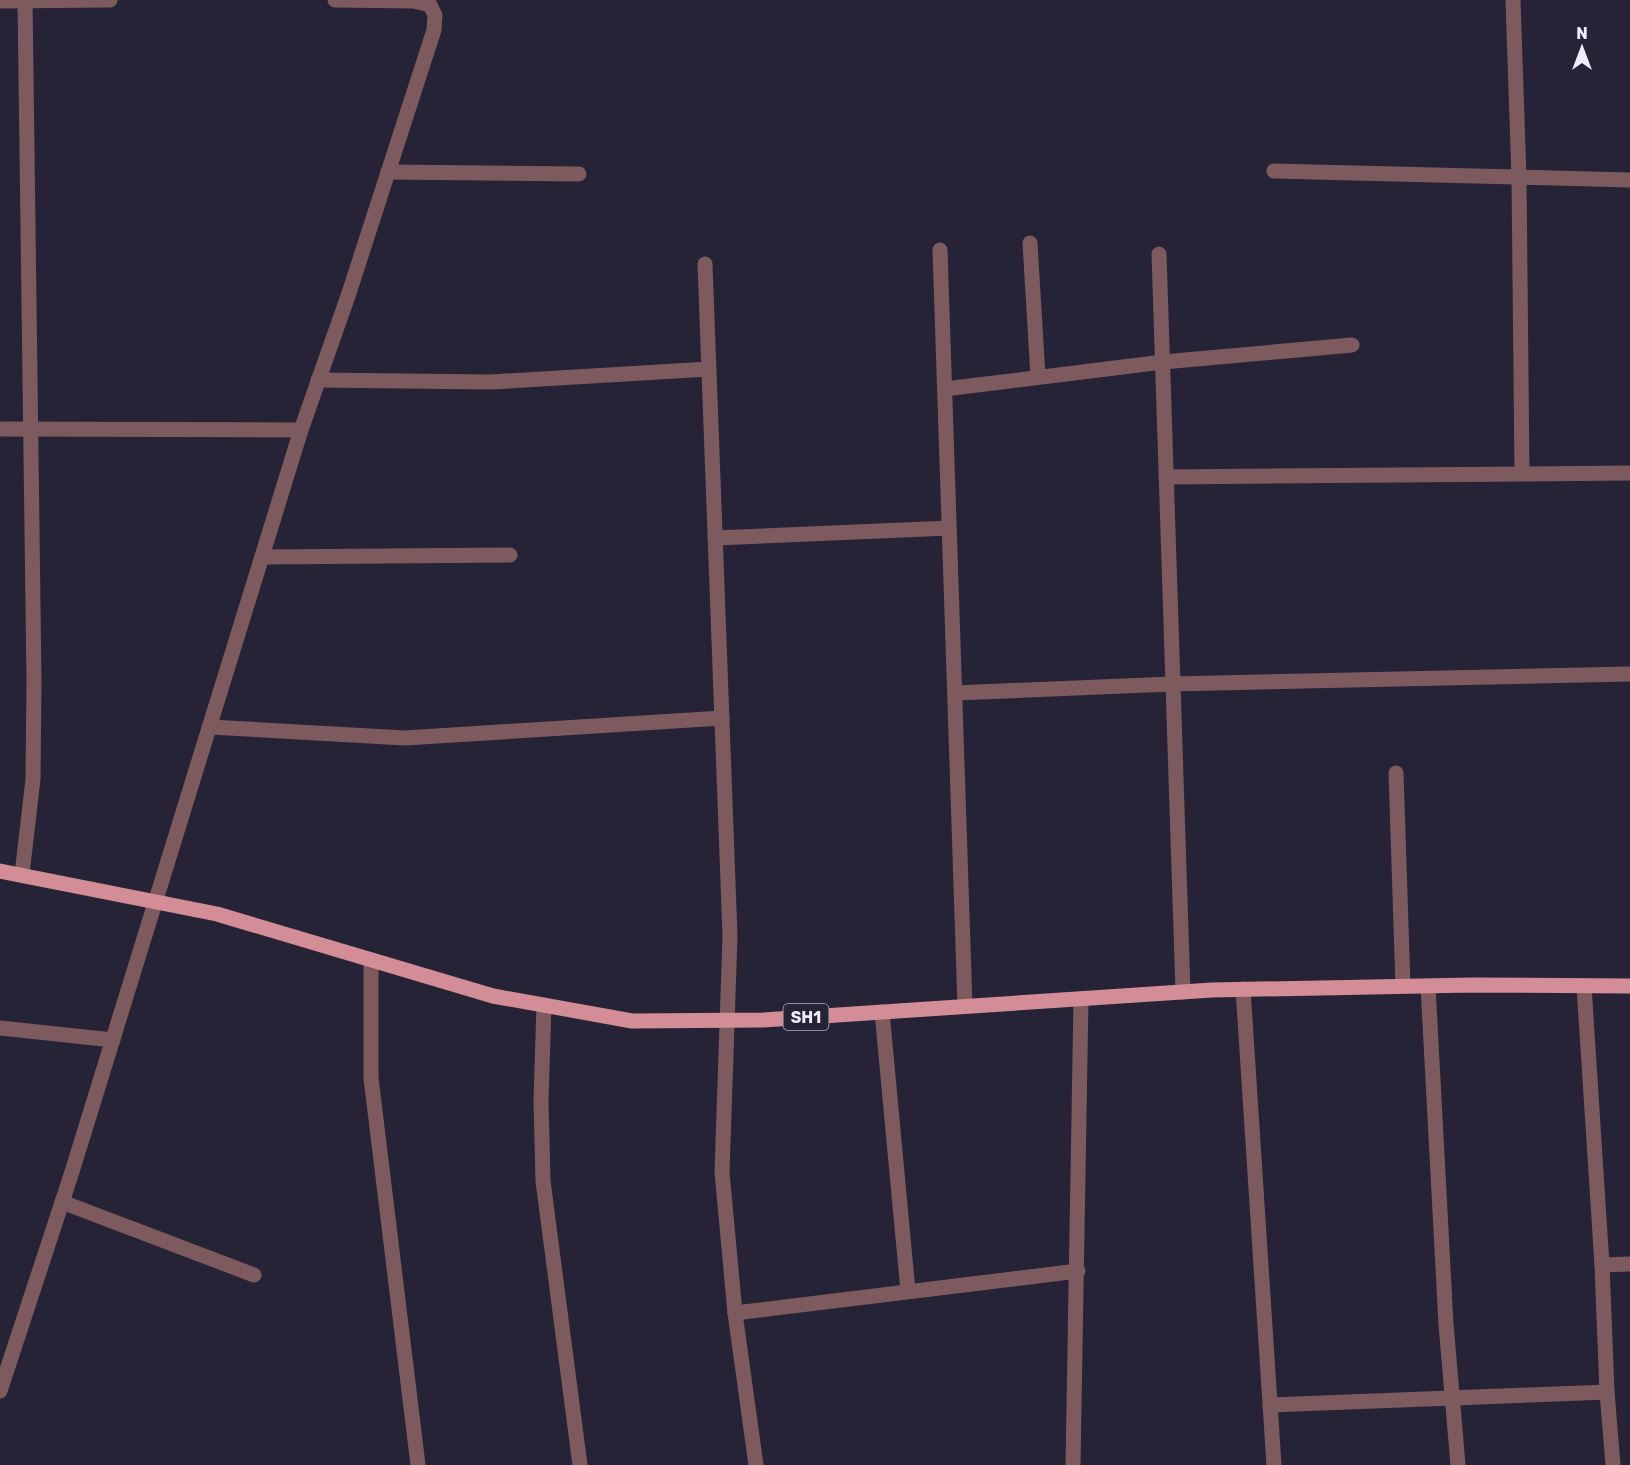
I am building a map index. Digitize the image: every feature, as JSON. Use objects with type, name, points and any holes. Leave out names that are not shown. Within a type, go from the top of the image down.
[{"type":"main road","name":"SH1","points":[[0,871],[217,914],[493,996],[632,1022],[726,1021],[1243,989],[1630,986]]},
{"type":"street","points":[[0,1],[110,0]]},
{"type":"street","points":[[0,1391],[62,1203],[301,430],[434,30],[435,15],[430,5],[414,1],[335,0]]},
{"type":"street","points":[[1513,0],[1519,178],[1522,473]]},
{"type":"street","points":[[22,874],[33,779],[33,429],[25,1]]},
{"type":"street","points":[[1274,171],[1630,180]]},
{"type":"street","points":[[388,172],[579,174]]},
{"type":"street","points":[[1030,243],[1038,377]]},
{"type":"street","points":[[940,250],[965,1006]]},
{"type":"street","points":[[1159,254],[1171,684],[1183,992]]},
{"type":"street","points":[[705,264],[730,936],[722,1172],[735,1313],[756,1465]]},
{"type":"street","points":[[945,389],[1163,362],[1352,345]]},
{"type":"street","points":[[318,380],[491,382],[709,369]]},
{"type":"street","points":[[0,429],[301,430]]},
{"type":"street","points":[[1166,477],[1630,473]]},
{"type":"street","points":[[715,538],[949,528]]},
{"type":"street","points":[[262,556],[510,555]]},
{"type":"street","points":[[955,693],[1171,684],[1630,674]]},
{"type":"street","points":[[210,727],[405,738],[722,718]]},
{"type":"street","points":[[1396,773],[1403,986]]},
{"type":"street","points":[[371,960],[371,1078],[418,1465]]},
{"type":"street","points":[[1428,986],[1451,1396],[1458,1465]]},
{"type":"street","points":[[1584,986],[1602,1265],[1606,1392],[1613,1465]]},
{"type":"street","points":[[1243,989],[1274,1465]]},
{"type":"street","points":[[1073,1465],[1081,999]]},
{"type":"street","points":[[544,1005],[541,1100],[543,1181],[580,1465]]},
{"type":"street","points":[[882,1012],[908,1291]]},
{"type":"street","points":[[0,1028],[113,1040]]},
{"type":"street","points":[[62,1203],[254,1275]]},
{"type":"street","points":[[1602,1265],[1630,1264]]},
{"type":"street","points":[[735,1313],[1078,1271]]},
{"type":"street","points":[[1270,1405],[1451,1396],[1606,1392]]}]
